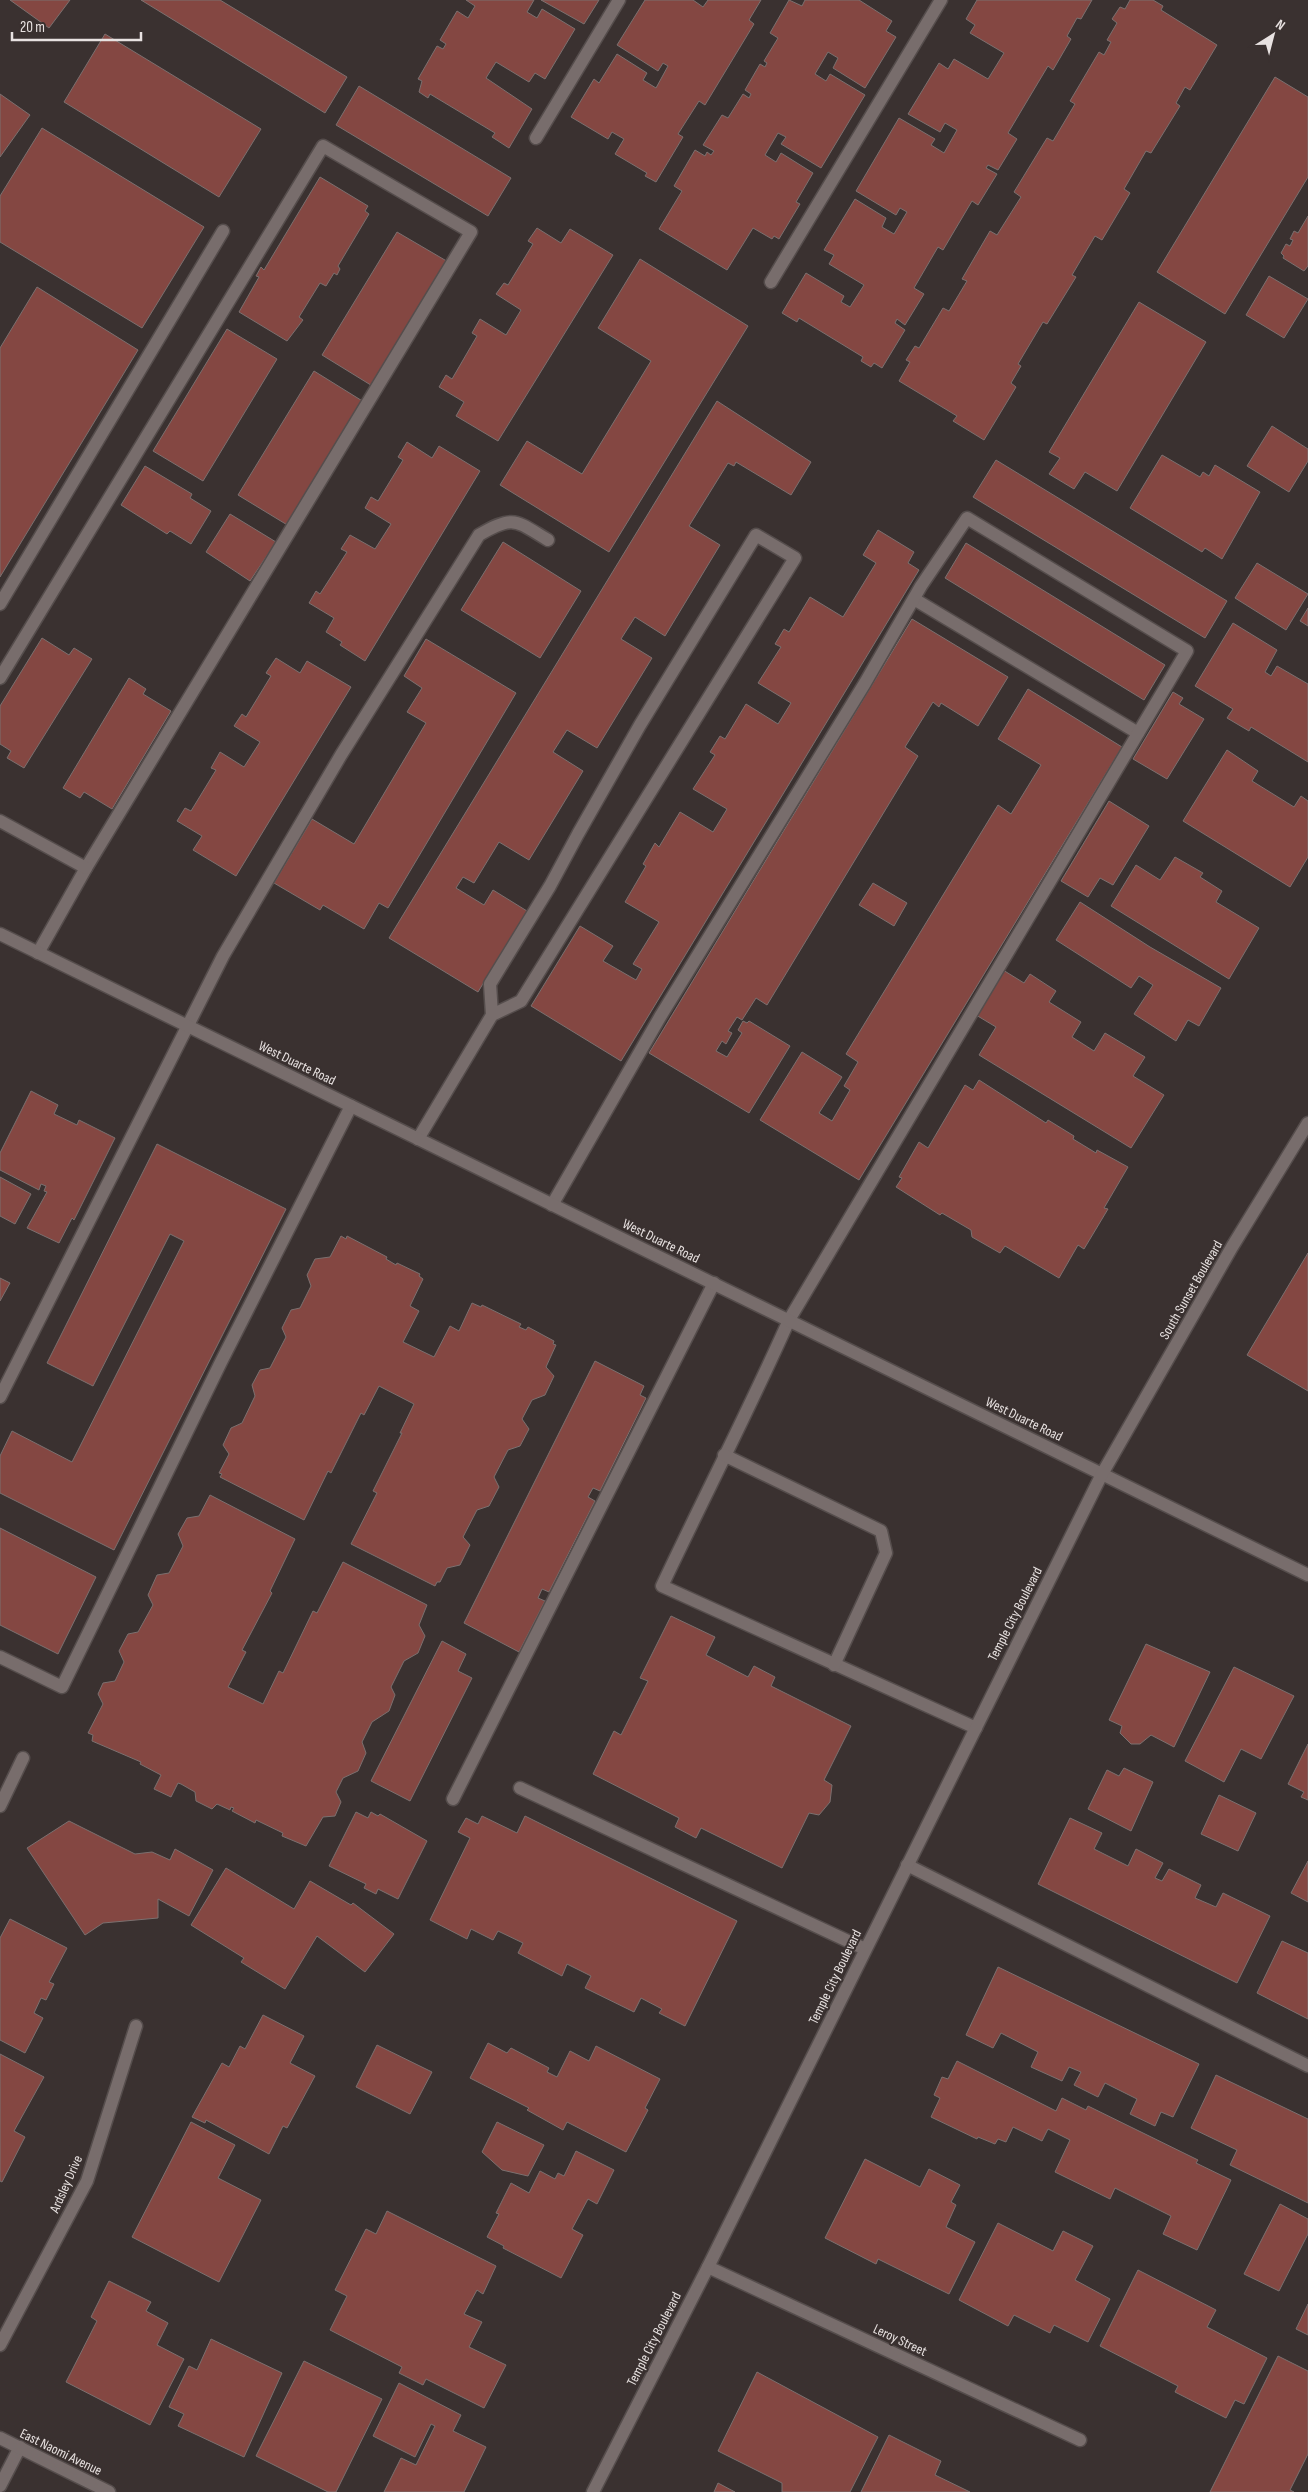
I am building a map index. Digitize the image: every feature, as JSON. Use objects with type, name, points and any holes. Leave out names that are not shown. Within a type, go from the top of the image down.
[{"type":"main road","points":[[536,138],[618,0]]},
{"type":"main road","points":[[771,282],[941,0]]},
{"type":"main road","points":[[0,678],[323,146],[472,232],[86,868],[38,953]]},
{"type":"main road","points":[[0,604],[223,231]]},
{"type":"main road","points":[[552,1205],[666,1009],[914,599],[967,518],[1187,651],[789,1320],[755,1396],[724,1455],[662,1586],[976,1728]]},
{"type":"main road","points":[[0,1397],[223,956],[341,755],[480,535],[499,523],[516,521],[548,540]]},
{"type":"main road","points":[[418,1139],[492,1015],[521,1001],[795,558],[756,535],[640,725],[550,886],[490,984],[492,1015]]},
{"type":"main road","points":[[914,599],[1138,733]]},
{"type":"main road","points":[[0,821],[86,868]]},
{"type":"main road","name":"West Duarte Road","points":[[0,934],[1308,1575]]},
{"type":"main road","points":[[0,1657],[62,1687],[221,1362],[351,1106]]},
{"type":"main road","name":"South Sunset Boulevard","points":[[1102,1474],[1232,1247],[1308,1122]]},
{"type":"main road","points":[[453,1799],[714,1283]]},
{"type":"main road","points":[[724,1455],[881,1531],[886,1553],[834,1665]]},
{"type":"main road","name":"Temple City Boulevard","points":[[593,2492],[708,2267],[1102,1474]]},
{"type":"main road","points":[[0,1806],[23,1758]]},
{"type":"main road","points":[[520,1788],[865,1949]]},
{"type":"main road","points":[[907,1865],[1308,2066]]},
{"type":"main road","name":"Ardsley Drive","points":[[0,2345],[87,2181],[136,2026]]},
{"type":"main road","name":"Leroy Street","points":[[708,2267],[1080,2440]]},
{"type":"main road","name":"East Naomi Avenue","points":[[0,2438],[109,2492]]},
{"type":"main road","points":[[0,2486],[20,2447]]},
{"type":"building","points":[[10,0],[70,0],[49,28]]},
{"type":"building","points":[[141,0],[220,0],[347,77],[325,113]]},
{"type":"building","points":[[466,0],[534,0],[527,12],[537,18],[542,9],[575,29],[545,79],[535,73],[529,82],[496,62],[486,78],[532,109],[509,148],[492,137],[495,133],[430,94],[428,98],[419,92],[422,81],[418,79],[437,46],[443,49],[446,44],[440,40],[457,11],[468,18],[475,6]]},
{"type":"building","points":[[541,0],[599,0],[584,24]]},
{"type":"building","points":[[645,0],[693,0],[703,7],[708,0],[761,0],[749,20],[754,24],[705,105],[699,101],[678,134],[683,137],[656,182],[645,176],[647,173],[615,154],[624,139],[612,132],[608,139],[571,117],[594,79],[599,83],[617,54],[647,73],[643,80],[656,88],[668,66],[663,63],[658,71],[617,45]]},
{"type":"building","points":[[789,0],[802,6],[805,0],[859,0],[892,21],[886,31],[896,37],[865,88],[833,68],[838,58],[828,52],[815,74],[826,81],[830,74],[865,95],[821,168],[781,144],[786,137],[778,133],[765,155],[776,162],[781,153],[813,173],[796,202],[800,204],[779,239],[774,236],[772,239],[753,228],[727,270],[659,229],[682,191],[674,186],[695,150],[705,156],[707,152],[711,155],[714,151],[703,145],[722,115],[728,118],[743,94],[749,98],[751,94],[745,90],[760,64],[765,67],[767,63],[764,61],[778,38],[770,33]]},
{"type":"building","points":[[977,0],[1092,0],[1081,19],[1077,18],[1067,36],[1071,39],[1053,70],[1048,66],[1008,133],[1017,139],[998,170],[988,165],[986,168],[997,174],[978,205],[972,201],[943,250],[938,247],[914,288],[924,294],[905,325],[897,319],[895,323],[905,330],[882,368],[874,363],[871,367],[861,361],[863,357],[799,318],[797,322],[782,313],[806,273],[844,296],[841,302],[850,307],[864,285],[829,264],[834,255],[824,250],[855,199],[886,218],[882,227],[894,234],[907,212],[900,208],[896,215],[856,191],[899,118],[935,139],[931,145],[944,153],[957,130],[945,123],[940,132],[908,114],[939,63],[948,69],[954,59],[988,79],[1004,53],[970,33],[975,25],[966,19]]},
{"type":"building","points":[[1130,0],[1153,0],[1163,6],[1161,10],[1217,45],[1190,90],[1185,87],[1176,103],[1180,106],[1151,153],[1146,151],[1124,189],[1130,193],[1102,240],[1095,236],[1072,275],[1076,277],[1047,324],[1043,322],[1018,364],[1021,366],[1011,383],[1016,387],[984,440],[953,421],[957,416],[899,381],[910,362],[906,360],[915,346],[919,348],[943,308],[949,311],[967,281],[962,279],[990,231],[997,235],[1021,197],[1014,192],[1047,138],[1053,141],[1075,104],[1070,101],[1099,52],[1104,55],[1111,42],[1107,40],[1117,23],[1112,19],[1120,7],[1125,9]]},
{"type":"building","points":[[105,34],[261,129],[219,197],[64,102]]},
{"type":"building","points":[[1275,77],[1308,97],[1308,177],[1225,314],[1157,272]]},
{"type":"building","points":[[359,86],[511,178],[488,216],[336,125]]},
{"type":"building","points":[[0,94],[30,115],[0,157]]},
{"type":"building","points":[[42,128],[204,227],[142,328],[0,242],[0,196]]},
{"type":"building","points":[[320,177],[368,206],[365,211],[369,214],[338,266],[340,269],[337,275],[334,273],[326,286],[320,283],[299,317],[303,320],[287,341],[239,312],[259,277],[256,276],[261,267],[264,270]]},
{"type":"building","points":[[1308,216],[1308,266],[1304,271],[1283,258],[1284,256],[1281,253],[1286,244],[1290,246],[1293,240],[1290,239],[1294,231],[1298,233]]},
{"type":"building","points":[[537,228],[561,243],[570,229],[613,255],[498,441],[456,416],[464,402],[439,387],[446,375],[452,379],[477,336],[472,333],[480,319],[506,335],[521,310],[496,294],[504,283],[508,285],[533,244],[528,241]]},
{"type":"building","points":[[397,232],[450,263],[374,387],[322,355]]},
{"type":"building","points":[[640,259],[748,326],[609,552],[500,485],[527,441],[582,474],[651,361],[598,328]]},
{"type":"building","points":[[1269,276],[1308,299],[1284,338],[1246,315]]},
{"type":"building","points":[[37,287],[138,350],[0,577],[0,348]]},
{"type":"building","points":[[1139,302],[1206,342],[1117,491],[1085,472],[1074,489],[1049,474],[1060,458],[1049,452]]},
{"type":"building","points":[[227,329],[277,359],[203,481],[153,451]]},
{"type":"building","points":[[314,371],[364,402],[289,526],[238,495]]},
{"type":"building","points":[[717,401],[811,462],[791,495],[736,462],[734,466],[728,463],[689,526],[720,545],[665,636],[635,617],[621,639],[652,658],[597,748],[567,730],[553,752],[583,771],[529,860],[499,842],[474,883],[463,877],[456,888],[484,905],[493,890],[527,911],[478,992],[389,938]]},
{"type":"building","points":[[1272,426],[1308,449],[1308,461],[1289,492],[1247,466]]},
{"type":"building","points":[[407,442],[432,458],[439,446],[480,471],[365,661],[340,645],[342,642],[326,632],[334,618],[309,603],[316,591],[320,594],[347,552],[341,549],[350,535],[375,549],[391,524],[365,508],[371,497],[378,501],[403,460],[398,457]]},
{"type":"building","points":[[1162,455],[1200,477],[1203,472],[1209,476],[1215,465],[1260,492],[1222,559],[1205,548],[1202,552],[1130,508]]},
{"type":"building","points":[[996,460],[1227,601],[1205,638],[973,497]]},
{"type":"building","points":[[145,466],[192,494],[190,498],[211,511],[191,544],[170,531],[167,534],[121,505]]},
{"type":"building","points":[[230,514],[276,542],[250,581],[206,552]]},
{"type":"building","points":[[878,530],[914,552],[908,563],[919,570],[621,1061],[531,1006],[580,926],[613,946],[603,961],[636,980],[642,969],[633,964],[659,922],[625,902],[646,866],[643,864],[655,843],[659,847],[680,812],[713,832],[727,809],[693,789],[715,755],[710,752],[720,736],[725,739],[746,704],[778,724],[791,703],[758,683],[781,647],[775,644],[784,629],[789,632],[810,597],[843,617],[876,563],[863,555]]},
{"type":"building","points":[[503,542],[581,591],[540,658],[461,610]]},
{"type":"building","points":[[966,543],[1165,665],[1144,700],[945,578]]},
{"type":"building","points":[[1257,563],[1308,594],[1286,630],[1235,598]]},
{"type":"building","points":[[1308,608],[1308,626],[1300,621]]},
{"type":"building","points":[[912,619],[1008,677],[978,726],[941,703],[939,707],[933,702],[905,747],[918,756],[767,1005],[756,998],[742,1020],[737,1017],[728,1031],[732,1033],[726,1044],[722,1041],[716,1051],[727,1057],[742,1033],[738,1030],[743,1021],[747,1023],[749,1021],[790,1046],[749,1113],[649,1053]]},
{"type":"building","points":[[1233,623],[1277,650],[1265,672],[1271,676],[1277,666],[1308,684],[1308,762],[1251,727],[1249,731],[1227,718],[1233,709],[1195,686]]},
{"type":"building","points":[[42,638],[69,655],[74,648],[92,659],[24,768],[7,758],[11,751],[0,744],[0,706]]},
{"type":"building","points":[[426,639],[516,693],[388,908],[379,903],[364,929],[323,905],[320,910],[274,883],[312,819],[354,844],[426,723],[407,712],[422,688],[404,676]]},
{"type":"building","points":[[276,658],[300,673],[307,661],[351,687],[236,876],[193,850],[202,836],[177,821],[185,808],[191,811],[216,770],[211,768],[220,752],[244,767],[260,742],[234,726],[242,714],[246,717],[271,676],[266,673]]},
{"type":"building","points":[[129,678],[146,689],[143,694],[171,711],[112,809],[84,792],[80,798],[63,788]]},
{"type":"building","points":[[1028,689],[1122,747],[859,1180],[760,1120],[802,1052],[842,1077],[819,1113],[832,1121],[850,1090],[844,1086],[858,1062],[846,1054],[998,805],[1011,814],[1041,765],[998,739]]},
{"type":"building","points":[[1173,692],[1183,698],[1179,704],[1204,719],[1167,779],[1133,759]]},
{"type":"building","points":[[1227,750],[1258,771],[1252,781],[1294,807],[1301,796],[1308,801],[1308,857],[1290,887],[1183,821]]},
{"type":"building","points":[[1109,801],[1149,826],[1113,885],[1100,878],[1088,897],[1061,881]]},
{"type":"building","points":[[1175,857],[1203,873],[1200,877],[1222,891],[1216,902],[1259,928],[1229,979],[1111,906],[1136,865],[1160,880]]},
{"type":"building","points":[[873,883],[907,903],[894,926],[859,905]]},
{"type":"building","points":[[1080,902],[1150,947],[1221,988],[1199,1026],[1188,1020],[1176,1041],[1134,1014],[1153,985],[1139,976],[1131,988],[1056,940]]},
{"type":"building","points":[[1003,970],[1024,983],[1030,974],[1056,991],[1049,1002],[1081,1022],[1072,1037],[1094,1051],[1105,1033],[1145,1057],[1133,1076],[1164,1095],[1131,1148],[979,1055],[996,1027],[976,1015]]},
{"type":"building","points":[[979,1080],[1046,1123],[1048,1120],[1074,1136],[1073,1139],[1096,1153],[1097,1150],[1128,1167],[1104,1208],[1108,1209],[1084,1249],[1078,1245],[1059,1278],[1005,1246],[1000,1253],[972,1237],[971,1230],[942,1213],[940,1215],[896,1187],[902,1178],[899,1177],[919,1142],[928,1148],[965,1085],[973,1090]]},
{"type":"building","points":[[31,1091],[58,1105],[54,1114],[77,1125],[79,1120],[115,1138],[74,1220],[72,1218],[59,1243],[27,1228],[47,1192],[44,1191],[46,1186],[41,1184],[39,1190],[0,1170],[0,1153]]},
{"type":"building","points":[[157,1144],[286,1209],[114,1550],[0,1493],[0,1456],[12,1431],[72,1462],[184,1241],[170,1234],[93,1386],[47,1363]]},
{"type":"building","points":[[0,1177],[31,1194],[15,1224],[0,1216]]},
{"type":"building","points":[[341,1236],[346,1239],[347,1236],[387,1257],[386,1259],[396,1265],[397,1263],[420,1274],[419,1276],[423,1279],[410,1306],[419,1311],[403,1342],[434,1357],[450,1326],[459,1331],[472,1303],[481,1307],[482,1305],[521,1324],[519,1327],[526,1330],[528,1327],[554,1341],[553,1344],[556,1345],[546,1367],[554,1376],[545,1395],[532,1400],[522,1419],[529,1429],[520,1446],[508,1450],[494,1477],[499,1487],[489,1506],[477,1510],[463,1537],[470,1545],[460,1565],[447,1568],[440,1582],[437,1582],[435,1586],[351,1544],[377,1493],[373,1491],[402,1433],[400,1433],[414,1404],[379,1386],[364,1415],[361,1413],[331,1473],[328,1471],[304,1520],[220,1477],[222,1474],[219,1473],[229,1454],[223,1445],[231,1428],[242,1423],[255,1396],[252,1385],[260,1370],[270,1368],[286,1337],[282,1328],[291,1310],[300,1308],[311,1286],[307,1275],[315,1259],[330,1257]]},
{"type":"building","points":[[1308,1253],[1308,1391],[1247,1355]]},
{"type":"building","points":[[0,1278],[10,1283],[0,1301]]},
{"type":"building","points":[[595,1361],[644,1386],[640,1395],[646,1398],[600,1491],[593,1488],[588,1497],[595,1501],[549,1592],[542,1589],[538,1598],[545,1601],[519,1652],[464,1623]]},
{"type":"building","points":[[210,1495],[295,1539],[270,1591],[272,1593],[242,1650],[246,1652],[228,1687],[263,1704],[279,1671],[283,1673],[313,1611],[317,1613],[343,1562],[427,1605],[419,1625],[425,1636],[418,1653],[404,1661],[391,1687],[395,1695],[389,1711],[372,1722],[362,1742],[366,1753],[358,1771],[343,1778],[336,1792],[341,1802],[335,1816],[323,1817],[306,1846],[282,1836],[283,1833],[256,1820],[255,1823],[232,1811],[234,1808],[231,1807],[230,1810],[217,1804],[212,1809],[196,1801],[195,1792],[181,1784],[178,1783],[171,1797],[154,1789],[161,1775],[140,1764],[141,1762],[92,1741],[93,1735],[88,1733],[103,1704],[98,1694],[103,1683],[115,1681],[124,1662],[119,1651],[128,1634],[138,1632],[153,1605],[148,1595],[157,1575],[169,1573],[183,1546],[178,1534],[187,1518],[199,1516]]},
{"type":"building","points":[[0,1528],[96,1577],[58,1654],[0,1625]]},
{"type":"building","points":[[671,1616],[715,1637],[706,1655],[748,1677],[754,1666],[775,1677],[771,1686],[851,1726],[824,1780],[832,1785],[830,1802],[819,1815],[809,1813],[782,1868],[701,1828],[696,1838],[675,1827],[679,1818],[593,1774],[614,1731],[621,1735],[648,1681],[640,1678]]},
{"type":"building","points":[[442,1641],[466,1654],[458,1671],[472,1678],[410,1801],[371,1781]]},
{"type":"building","points":[[1146,1644],[1210,1672],[1174,1747],[1151,1735],[1140,1744],[1131,1744],[1120,1733],[1122,1726],[1109,1720]]},
{"type":"building","points":[[1234,1667],[1294,1696],[1261,1759],[1241,1749],[1224,1782],[1185,1761]]},
{"type":"building","points":[[1308,1744],[1308,1800],[1301,1797],[1304,1792],[1288,1784]]},
{"type":"building","points":[[1124,1768],[1153,1782],[1131,1831],[1088,1809],[1107,1770],[1119,1776]]},
{"type":"building","points":[[1219,1795],[1256,1813],[1238,1851],[1201,1834]]},
{"type":"building","points":[[356,1812],[368,1818],[371,1812],[378,1816],[380,1814],[427,1841],[398,1899],[378,1889],[376,1894],[364,1888],[366,1884],[329,1866]]},
{"type":"building","points":[[482,1816],[517,1833],[525,1816],[737,1921],[685,2026],[659,2013],[662,2009],[641,1998],[634,2012],[585,1988],[591,1976],[567,1964],[562,1976],[518,1953],[523,1943],[498,1931],[493,1940],[471,1929],[467,1939],[430,1920],[470,1838],[458,1832],[466,1818],[478,1824]]},
{"type":"building","points":[[1070,1818],[1102,1833],[1094,1849],[1128,1866],[1136,1849],[1163,1863],[1155,1878],[1162,1881],[1169,1869],[1201,1885],[1195,1898],[1216,1907],[1223,1893],[1270,1916],[1237,1983],[1038,1884]]},
{"type":"building","points":[[69,1821],[135,1854],[152,1852],[170,1860],[175,1849],[213,1870],[189,1916],[158,1899],[158,1918],[103,1923],[85,1935],[27,1848]]},
{"type":"building","points":[[1308,1861],[1308,1902],[1291,1893]]},
{"type":"building","points":[[226,1868],[294,1909],[310,1881],[351,1905],[353,1903],[394,1934],[365,1972],[317,1936],[285,1989],[241,1962],[244,1958],[191,1925]]},
{"type":"building","points":[[10,1919],[67,1948],[49,1982],[54,1984],[46,2000],[41,1998],[34,2013],[43,2018],[25,2053],[0,2040],[0,1938]]},
{"type":"building","points":[[1282,1941],[1308,1953],[1308,2019],[1257,1993]]},
{"type":"building","points":[[998,1967],[1199,2064],[1173,2117],[1161,2112],[1155,2126],[1130,2114],[1137,2099],[1105,2083],[1098,2097],[1074,2085],[1081,2072],[1069,2067],[1062,2081],[1031,2067],[1038,2052],[1001,2033],[993,2048],[966,2035]]},
{"type":"building","points":[[263,2015],[304,2036],[290,2063],[315,2076],[287,2128],[283,2126],[269,2154],[206,2120],[205,2123],[192,2117],[222,2063],[229,2067],[240,2046],[245,2049]]},
{"type":"building","points":[[488,2043],[507,2053],[511,2048],[549,2068],[547,2072],[557,2077],[570,2051],[589,2061],[596,2046],[660,2079],[645,2108],[648,2110],[626,2152],[567,2122],[563,2130],[527,2110],[529,2108],[470,2078]]},
{"type":"building","points":[[377,2045],[432,2072],[410,2114],[356,2087]]},
{"type":"building","points":[[0,2054],[44,2077],[14,2131],[25,2137],[2,2182],[0,2181]]},
{"type":"building","points":[[957,2061],[1056,2111],[1062,2098],[1086,2110],[1088,2106],[1198,2160],[1196,2163],[1231,2180],[1197,2250],[1163,2234],[1171,2216],[1115,2188],[1110,2199],[1055,2172],[1070,2140],[1048,2129],[1042,2141],[1013,2127],[1006,2142],[998,2139],[995,2144],[978,2137],[977,2139],[931,2117],[940,2098],[934,2095],[942,2077],[948,2079]]},
{"type":"building","points":[[1216,2075],[1308,2119],[1308,2203],[1230,2165],[1237,2150],[1191,2128]]},
{"type":"building","points":[[191,2122],[235,2145],[218,2178],[261,2200],[219,2282],[132,2237]]},
{"type":"building","points":[[497,2122],[544,2145],[528,2176],[502,2170],[482,2152]]},
{"type":"building","points":[[576,2151],[614,2170],[597,2204],[588,2199],[572,2229],[583,2235],[561,2278],[503,2248],[504,2246],[487,2237],[499,2214],[496,2213],[511,2183],[529,2193],[540,2171],[555,2179],[558,2173],[564,2176]]},
{"type":"building","points":[[865,2159],[920,2187],[929,2169],[960,2185],[951,2202],[956,2205],[946,2227],[975,2242],[949,2294],[878,2259],[876,2264],[825,2238]]},
{"type":"building","points":[[1280,2204],[1308,2219],[1308,2234],[1279,2291],[1244,2274]]},
{"type":"building","points":[[387,2211],[496,2266],[483,2294],[477,2290],[464,2314],[482,2322],[469,2347],[506,2365],[484,2408],[426,2379],[423,2385],[399,2373],[402,2367],[330,2330],[347,2296],[335,2290],[366,2229],[376,2234]]},
{"type":"building","points":[[998,2223],[1053,2251],[1063,2231],[1093,2246],[1075,2280],[1110,2299],[1088,2342],[1054,2325],[1050,2333],[1014,2315],[1008,2326],[959,2300]]},
{"type":"building","points":[[1138,2270],[1216,2310],[1207,2327],[1267,2358],[1244,2404],[1235,2400],[1226,2418],[1175,2392],[1178,2386],[1100,2346]]},
{"type":"building","points":[[109,2281],[151,2302],[146,2311],[168,2323],[157,2345],[184,2359],[150,2425],[66,2382],[97,2321],[91,2317]]},
{"type":"building","points":[[1308,2304],[1308,2335],[1296,2329]]},
{"type":"building","points":[[211,2339],[282,2373],[244,2457],[178,2426],[184,2414],[169,2407],[189,2366],[197,2370]]},
{"type":"building","points":[[1278,2356],[1308,2371],[1308,2454],[1290,2490],[1294,2492],[1210,2492]]},
{"type":"building","points":[[304,2361],[382,2399],[336,2492],[328,2492],[256,2456]]},
{"type":"building","points":[[757,2372],[878,2437],[850,2492],[782,2492],[782,2483],[718,2451]]},
{"type":"building","points":[[399,2383],[461,2415],[453,2431],[486,2447],[464,2492],[384,2492],[401,2458],[416,2465],[435,2426],[431,2424],[415,2457],[373,2436]]},
{"type":"building","points":[[889,2435],[941,2461],[935,2475],[970,2492],[861,2492]]},
{"type":"building","points":[[718,2483],[735,2492],[714,2492]]}]
